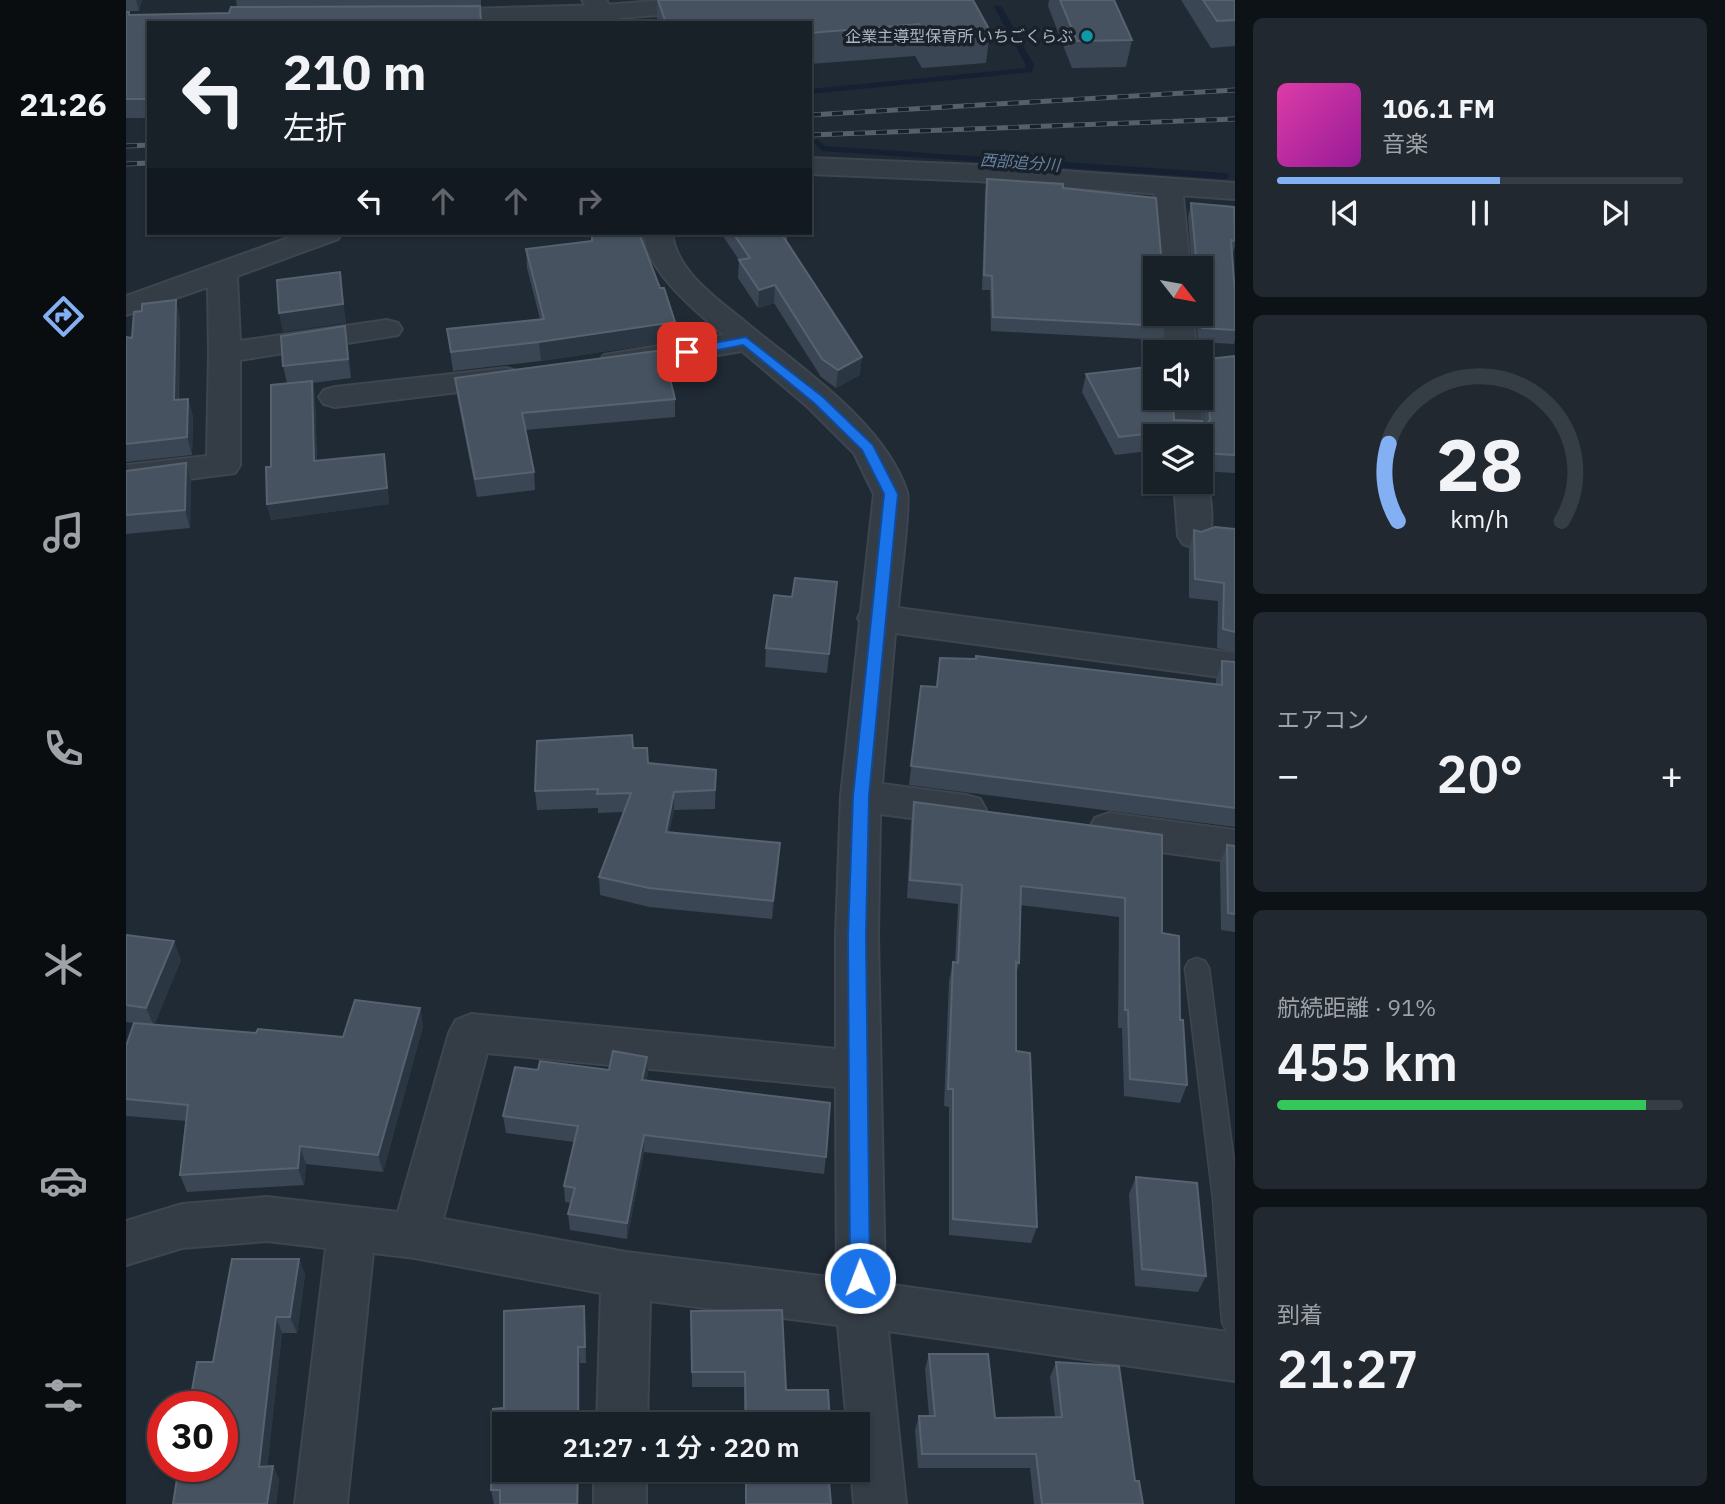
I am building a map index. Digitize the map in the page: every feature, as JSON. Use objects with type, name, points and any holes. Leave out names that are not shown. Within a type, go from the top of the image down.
[{"type":"street","points":[[412,17],[603,12],[763,0]]},
{"type":"street","points":[[812,166],[977,173],[1235,191]]},
{"type":"street","points":[[1168,187],[1174,256]]},
{"type":"street","points":[[126,306],[323,235]]},
{"type":"street","points":[[658,235],[659,247],[690,291],[818,400],[868,448],[891,494],[861,796],[858,1070],[861,1304],[880,1504]]},
{"type":"street","points":[[126,476],[223,465],[225,353],[222,272]]},
{"type":"street","points":[[225,353],[387,329]]},
{"type":"street","points":[[592,366],[746,341]]},
{"type":"street","points":[[335,397],[457,385],[538,373]]},
{"type":"street","points":[[1192,494],[1195,536]]},
{"type":"street","points":[[877,618],[1235,666]]},
{"type":"street","points":[[861,796],[999,814]]},
{"type":"street","points":[[1069,824],[1235,846]]},
{"type":"street","points":[[415,1236],[471,1033],[858,1070]]},
{"type":"street","points":[[126,1243],[182,1226],[267,1219],[415,1236],[626,1275],[861,1304],[1235,1357]]},
{"type":"street","points":[[321,1504],[352,1229]]},
{"type":"street","points":[[622,1412],[626,1275]]},
{"type":"street","points":[[620,1504],[621,1482]]},
{"type":"lane","points":[[1197,968],[1226,1199],[1235,1322]]},
{"type":"building","points":[[658,0],[973,0],[990,31],[925,37],[919,24],[812,33],[812,21],[665,21]]},
{"type":"building","points":[[1060,0],[1114,0],[1132,40],[1077,41]]},
{"type":"building","points":[[1203,0],[1235,0],[1235,20],[1217,21]]},
{"type":"building","points":[[480,6],[481,21],[147,21],[147,99],[126,99],[126,12],[129,12],[129,15],[229,13],[231,7]]},
{"type":"building","points":[[987,179],[1063,184],[1063,188],[1156,198],[1163,256],[1143,256],[1143,325],[993,317],[992,276],[984,275]]},
{"type":"building","points":[[1191,203],[1234,207],[1235,241],[1231,240],[1235,330],[1202,328],[1213,326],[1213,256],[1196,256]]},
{"type":"building","points":[[592,235],[640,235],[660,288],[664,288],[675,322],[451,352],[447,329],[544,319],[526,249],[592,241]]},
{"type":"building","points":[[734,235],[782,235],[862,357],[838,370],[822,359],[775,285],[759,290],[739,260],[750,258]]},
{"type":"building","points":[[340,272],[343,304],[279,313],[277,280]]},
{"type":"building","points":[[176,300],[174,400],[188,399],[187,437],[126,444],[126,337],[132,338],[134,312],[142,311],[142,304]]},
{"type":"building","points":[[345,326],[348,359],[283,366],[281,336]]},
{"type":"building","points":[[663,350],[675,399],[522,413],[534,472],[475,479],[455,378]]},
{"type":"building","points":[[1235,356],[1235,455],[1213,454],[1213,424],[1206,424],[1210,420],[1209,410],[1213,410],[1213,359]]},
{"type":"building","points":[[1143,367],[1143,410],[1174,410],[1174,420],[1202,421],[1204,424],[1143,424],[1143,434],[1119,437],[1086,374]]},
{"type":"building","points":[[312,381],[314,461],[384,454],[387,488],[267,504],[266,467],[271,467],[271,385]]},
{"type":"building","points":[[186,463],[185,510],[126,515],[126,471]]},
{"type":"building","points":[[1215,527],[1235,529],[1235,632],[1223,629],[1224,583],[1195,579],[1194,530],[1201,532]]},
{"type":"building","points":[[795,578],[837,582],[829,654],[766,648],[774,595],[792,597]]},
{"type":"building","points":[[976,656],[1222,685],[1222,661],[1235,662],[1235,808],[911,766],[921,686],[937,687],[940,658],[976,659]]},
{"type":"building","points":[[632,735],[633,748],[647,748],[648,763],[716,770],[715,790],[674,792],[666,832],[780,843],[773,901],[649,888],[599,877],[631,793],[597,794],[598,789],[535,791],[537,741]]},
{"type":"building","points":[[914,802],[1162,835],[1162,933],[1179,936],[1180,1020],[1183,1020],[1187,1085],[1130,1079],[1128,1010],[1125,1010],[1125,898],[1021,886],[1019,963],[1016,962],[1016,1051],[1030,1053],[1037,1227],[953,1219],[953,1089],[948,1089],[953,962],[958,963],[962,885],[910,880]]},
{"type":"building","points":[[1227,845],[1235,846],[1235,914],[1228,913]]},
{"type":"building","points":[[126,935],[174,941],[146,1008],[126,1005]]},
{"type":"building","points":[[355,1000],[420,1008],[378,1155],[300,1146],[298,1168],[180,1175],[188,1105],[126,1099],[126,1046],[134,1023],[256,1033],[258,1029],[343,1037]]},
{"type":"building","points":[[613,1051],[647,1057],[642,1080],[830,1103],[826,1157],[644,1135],[627,1223],[568,1214],[575,1188],[564,1186],[578,1126],[503,1116],[515,1067],[538,1070],[540,1061],[609,1070]]},
{"type":"building","points":[[1136,1177],[1197,1183],[1206,1276],[1142,1269]]},
{"type":"building","points":[[232,1259],[299,1259],[290,1317],[276,1317],[259,1467],[273,1466],[267,1504],[173,1504],[176,1482],[238,1482],[238,1391],[192,1391],[197,1362],[213,1362]]},
{"type":"building","points":[[584,1306],[585,1347],[578,1347],[578,1412],[493,1412],[493,1409],[504,1408],[504,1311]]},
{"type":"building","points":[[782,1310],[786,1390],[828,1390],[829,1412],[746,1412],[745,1372],[692,1372],[691,1311]]},
{"type":"building","points":[[929,1354],[988,1354],[995,1418],[1062,1417],[1056,1362],[1119,1366],[1135,1481],[1139,1481],[1143,1504],[1042,1504],[1036,1454],[922,1454],[919,1416],[935,1416]]},
{"type":"building","points":[[492,1450],[492,1482],[578,1482],[577,1504],[500,1504],[500,1490],[491,1490]]},
{"type":"building","points":[[746,1482],[829,1482],[831,1504],[746,1504]]},
{"type":"waterway","name":"西部追分川","points":[[812,92],[1029,70],[1030,65],[998,7]]},
{"type":"waterway","name":"西部追分川","points":[[817,142],[822,148],[1226,176]]},
{"type":"railway","points":[[812,115],[1235,90]]},
{"type":"railway","points":[[812,135],[1235,119]]},
{"type":"railway","points":[[126,146],[147,145]]},
{"type":"railway","points":[[126,164],[147,163]]},
{"type":"place","name":"企業主導型保育所 いちごくらぶ","points":[[1087,36]]},
{"type":"route","points":[[687,352],[746,341],[818,400],[868,448],[891,494],[861,796],[857,936],[860,1278]]}]
